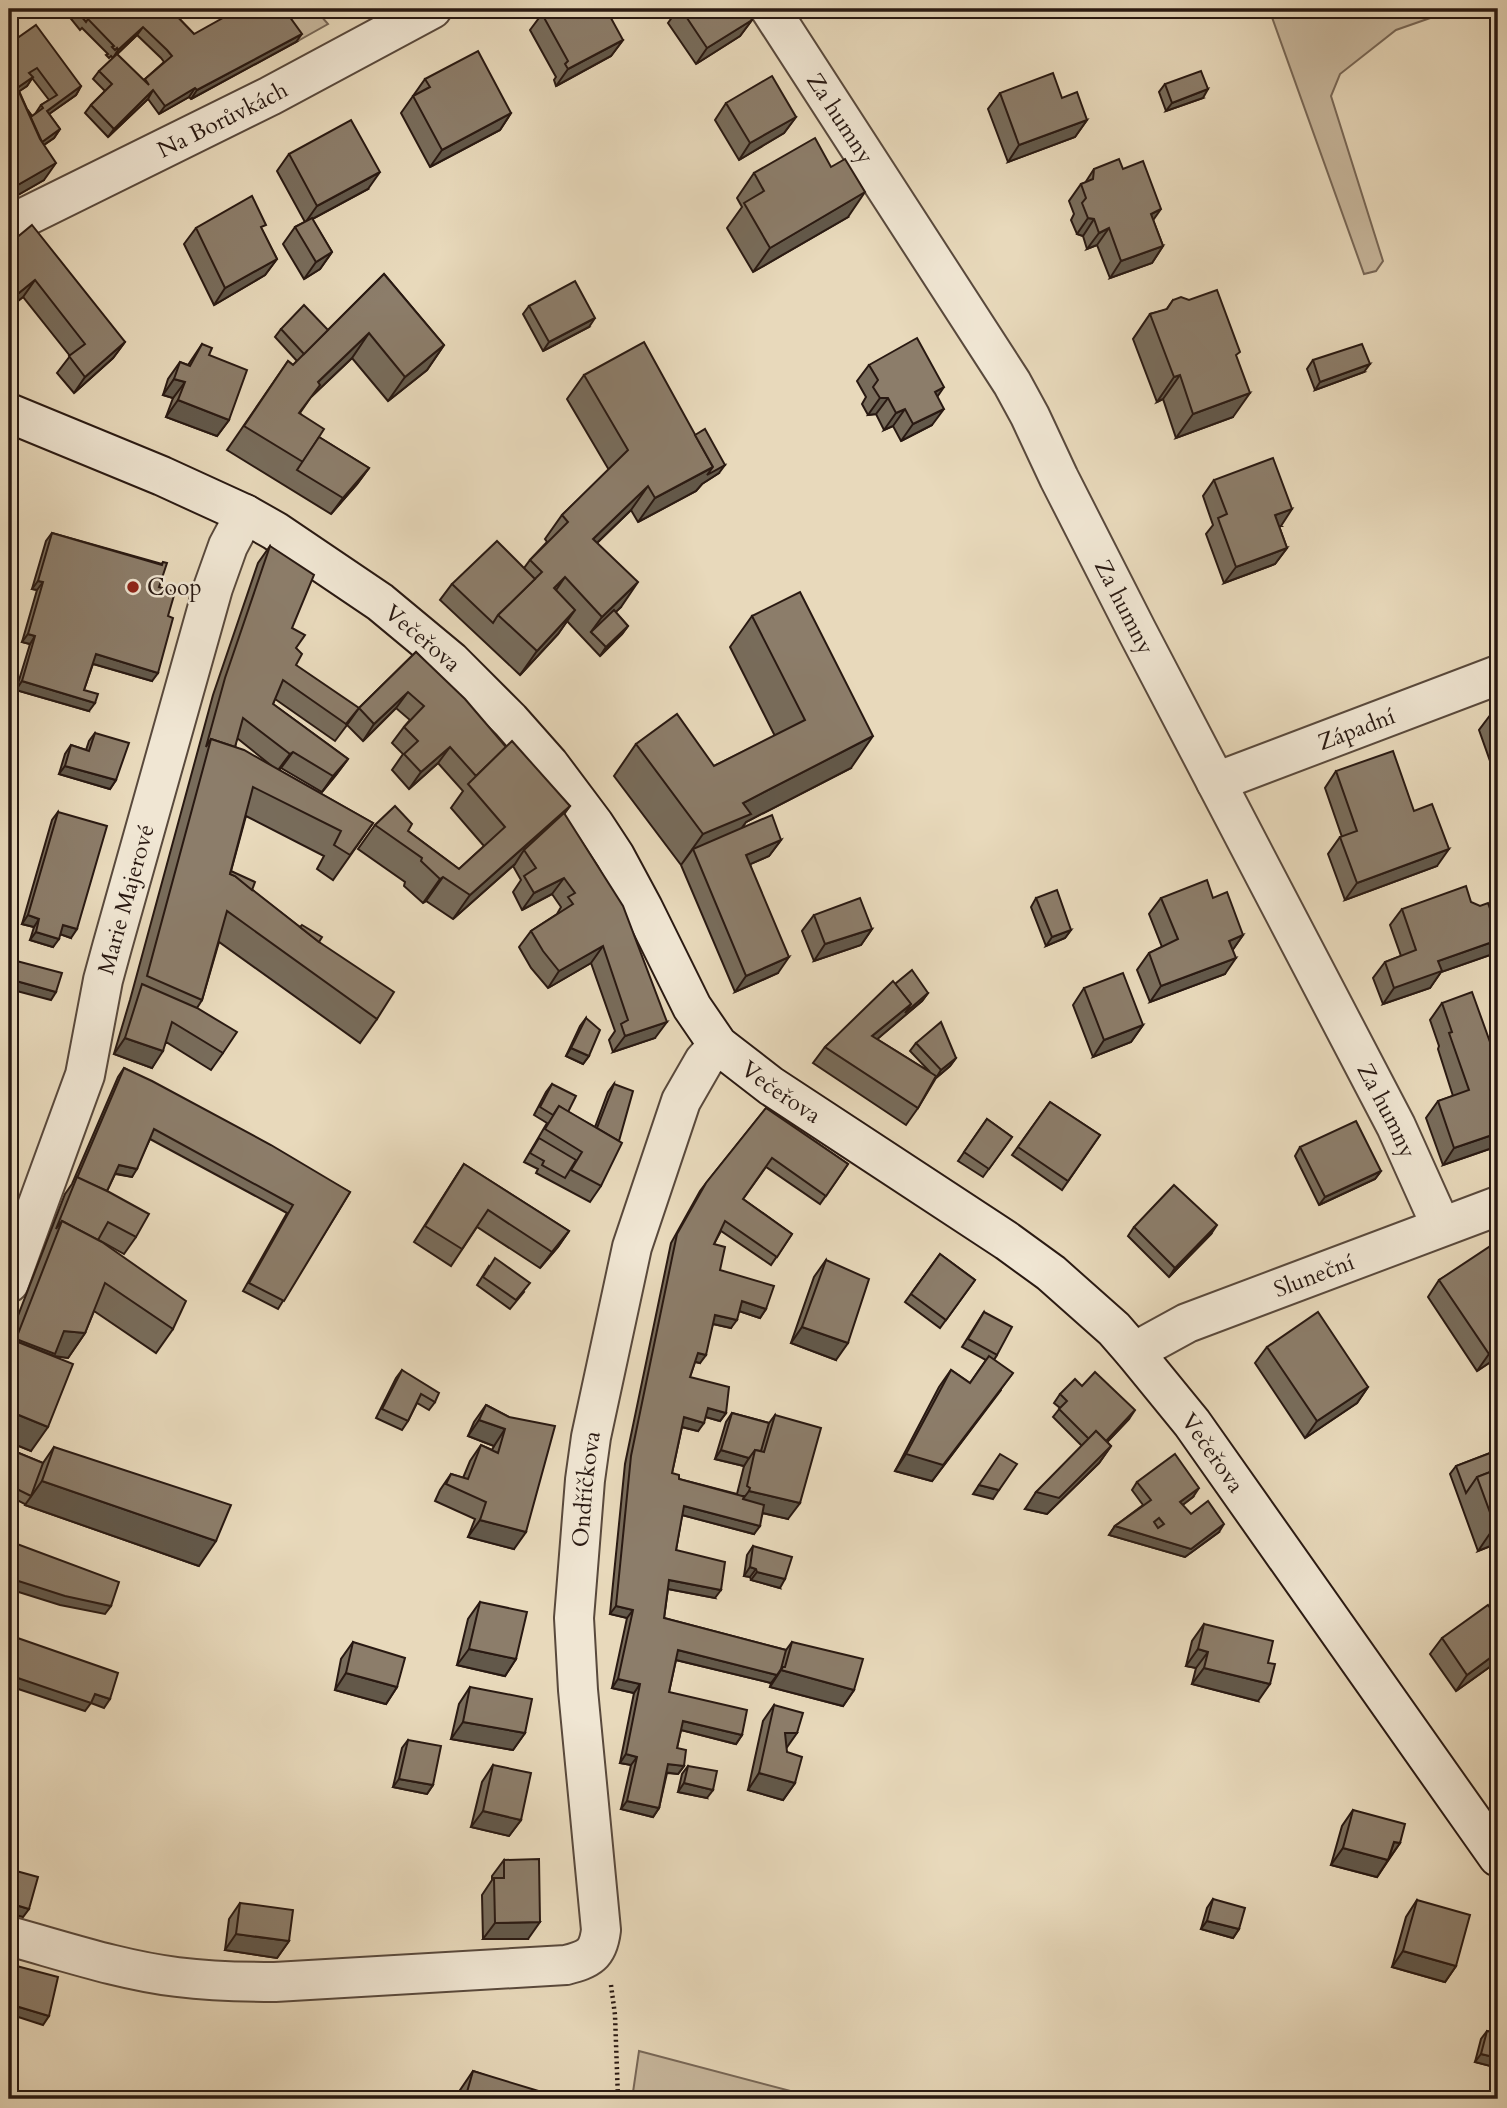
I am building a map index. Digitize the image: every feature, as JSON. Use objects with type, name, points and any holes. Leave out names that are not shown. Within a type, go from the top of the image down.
[{"type":"street","name":"Na Borůvkách","points":[[9,225],[250,106],[432,9]]},
{"type":"street","name":"Za humny","points":[[770,9],[1012,383],[1396,1126],[1441,1226]]},
{"type":"street","name":"Večeřova","points":[[9,413],[162,476],[244,514],[300,546],[414,629],[451,661],[526,737],[570,790],[615,856],[692,1007],[718,1045],[771,1086],[1007,1241],[1051,1273],[1114,1329],[1195,1427],[1498,1857]]},
{"type":"street","name":"Marie Majerové","points":[[9,1283],[85,1076],[109,958],[209,601],[221,562],[244,514]]},
{"type":"street","name":"Západní","points":[[1216,782],[1498,675]]},
{"type":"street","name":"Ondříčkova","points":[[594,1954],[601,1930],[578,1690],[574,1618],[585,1480],[592,1430],[632,1247],[681,1101],[704,1061],[718,1045]]},
{"type":"street","name":"Sluneční","points":[[1134,1352],[1187,1323],[1498,1206]]},
{"type":"street","points":[[9,1936],[118,1966],[176,1977],[226,1982],[275,1982],[566,1965],[594,1954]]},
{"type":"path","points":[[594,1954],[605,1968],[613,1996],[618,2099]]},
{"type":"shaded area","points":[[272,9],[315,9],[328,24],[296,42]]},
{"type":"shaded area","points":[[1269,9],[1456,9],[1396,30],[1340,74],[1331,96],[1383,261],[1376,271],[1364,274]]},
{"type":"shaded area","points":[[639,2051],[821,2099],[632,2099]]},
{"type":"building","points":[[75,9],[170,9],[194,34],[239,9],[284,9],[302,34],[165,106],[153,90],[114,129],[91,105],[112,84],[99,71],[117,54],[149,85],[145,79],[172,56],[143,27],[115,50],[88,19],[86,22]]},
{"type":"building","points":[[551,9],[606,9],[623,40],[568,69],[565,64],[568,61],[542,14]]},
{"type":"building","points":[[681,9],[745,9],[752,20],[707,48]]},
{"type":"building","points":[[36,25],[81,86],[47,111],[60,129],[42,142],[27,109],[32,116],[43,108],[41,105],[57,95],[37,68],[29,73],[33,77],[17,88],[19,92],[12,96],[9,91],[9,44]]},
{"type":"building","points":[[478,51],[511,113],[442,150],[413,96],[430,87],[425,79]]},
{"type":"building","points":[[1201,71],[1208,89],[1172,103],[1165,84]]},
{"type":"building","points":[[1053,73],[1062,98],[1077,92],[1087,120],[1019,145],[1000,93]]},
{"type":"building","points":[[772,76],[796,117],[750,143],[726,103]]},
{"type":"building","points":[[19,92],[40,139],[56,163],[9,190],[9,98]]},
{"type":"building","points":[[351,120],[380,172],[317,206],[289,154]]},
{"type":"building","points":[[815,138],[831,167],[845,159],[865,192],[770,248],[744,203],[764,191],[754,173]]},
{"type":"building","points":[[1119,159],[1123,169],[1143,161],[1161,209],[1151,214],[1163,246],[1121,261],[1109,228],[1099,233],[1094,219],[1088,218],[1082,203],[1086,198],[1081,184],[1093,179],[1094,169]]},
{"type":"building","points":[[252,196],[266,225],[261,227],[277,259],[225,288],[196,228]]},
{"type":"building","points":[[312,218],[332,252],[316,262],[295,227]]},
{"type":"building","points":[[32,225],[125,342],[85,377],[69,356],[85,344],[35,280],[9,301],[9,244]]},
{"type":"building","points":[[384,274],[444,345],[405,377],[369,333],[318,382],[320,385],[299,413],[324,429],[303,462],[244,426],[288,361],[293,365]]},
{"type":"building","points":[[575,281],[595,318],[549,342],[529,306]]},
{"type":"building","points":[[1217,290],[1240,352],[1236,355],[1250,393],[1193,414],[1180,375],[1174,377],[1150,314],[1167,309],[1173,300],[1181,297],[1189,300]]},
{"type":"building","points":[[304,305],[328,330],[304,354],[281,329]]},
{"type":"building","points":[[917,338],[944,387],[935,392],[944,409],[913,424],[905,409],[896,413],[888,398],[880,398],[873,387],[878,380],[869,365]]},
{"type":"building","points":[[644,342],[713,467],[655,498],[648,486],[593,539],[638,582],[602,617],[565,577],[554,588],[575,610],[537,651],[498,615],[542,572],[530,560],[568,522],[562,515],[628,450],[584,375]]},
{"type":"building","points":[[202,344],[212,348],[209,355],[247,370],[229,420],[178,400],[185,382],[174,379],[180,362],[190,366]]},
{"type":"building","points":[[1362,344],[1370,364],[1320,382],[1313,360]]},
{"type":"building","points":[[705,429],[725,465],[707,475],[713,467],[695,435]]},
{"type":"building","points":[[319,437],[369,468],[343,498],[297,470]]},
{"type":"building","points":[[1273,458],[1292,509],[1275,515],[1287,548],[1236,567],[1218,518],[1227,514],[1214,480]]},
{"type":"building","points":[[9,485],[13,486],[9,501]]},
{"type":"building","points":[[52,533],[162,565],[163,562],[167,563],[159,587],[175,592],[168,616],[173,618],[158,673],[96,654],[84,690],[98,694],[95,703],[22,681],[35,636],[28,634],[43,582],[38,581]]},
{"type":"building","points":[[497,541],[535,579],[493,623],[452,584]]},
{"type":"building","points":[[270,546],[314,575],[292,628],[305,635],[296,648],[302,654],[296,665],[359,708],[346,724],[283,680],[273,704],[348,759],[333,776],[293,752],[290,754],[243,718],[235,747],[211,739],[206,747],[225,678]]},
{"type":"building","points":[[800,592],[873,736],[743,803],[751,814],[703,834],[636,744],[677,714],[714,766],[805,720],[752,616]]},
{"type":"building","points":[[614,610],[628,626],[606,647],[591,632]]},
{"type":"building","points":[[416,652],[465,699],[506,747],[476,776],[450,747],[421,772],[404,754],[418,741],[404,727],[424,706],[408,692],[374,724],[359,708]]},
{"type":"building","points":[[1498,711],[1498,734],[1491,714]]},
{"type":"building","points":[[95,733],[129,743],[116,780],[65,766],[71,745],[89,751]]},
{"type":"building","points":[[211,739],[244,750],[373,823],[350,855],[334,845],[341,831],[253,787],[230,874],[319,942],[394,992],[377,1019],[227,911],[202,1000],[147,976]]},
{"type":"building","points":[[512,741],[570,806],[470,895],[443,877],[440,879],[421,861],[422,858],[375,825],[395,806],[412,824],[408,831],[459,869],[505,827],[468,784]]},
{"type":"building","points":[[1393,751],[1414,811],[1432,804],[1449,849],[1357,883],[1340,837],[1357,831],[1336,771]]},
{"type":"building","points":[[58,812],[107,826],[77,929],[63,925],[59,939],[36,932],[39,919],[28,915]]},
{"type":"building","points":[[564,813],[623,906],[667,1022],[625,1036],[621,1024],[628,1020],[603,946],[559,971],[531,931],[573,904],[568,897],[575,893],[564,878],[534,893],[524,876],[536,868],[524,850]]},
{"type":"building","points":[[772,815],[781,840],[746,855],[789,957],[746,976],[693,849]]},
{"type":"building","points":[[231,871],[255,882],[252,890],[230,874]]},
{"type":"building","points":[[1207,880],[1213,898],[1227,892],[1243,935],[1229,941],[1236,958],[1161,986],[1149,953],[1178,939],[1161,898]]},
{"type":"building","points":[[1466,886],[1471,902],[1480,906],[1488,903],[1498,931],[1498,940],[1438,961],[1442,971],[1394,988],[1385,962],[1416,950],[1402,909]]},
{"type":"building","points":[[1057,890],[1071,930],[1052,937],[1036,898]]},
{"type":"building","points":[[860,898],[872,929],[825,944],[814,915]]},
{"type":"building","points":[[302,925],[322,937],[319,942],[300,927]]},
{"type":"building","points":[[9,959],[62,973],[56,992],[9,979]]},
{"type":"building","points":[[912,970],[928,993],[905,1013],[911,1004],[895,984]]},
{"type":"building","points":[[1123,973],[1143,1025],[1104,1040],[1084,988]]},
{"type":"building","points":[[893,981],[911,1004],[872,1036],[936,1076],[918,1108],[825,1047]]},
{"type":"building","points":[[142,984],[197,1008],[237,1032],[223,1053],[172,1022],[163,1051],[125,1038]]},
{"type":"building","points":[[1472,992],[1490,1042],[1493,1040],[1498,1056],[1498,1133],[1454,1148],[1438,1101],[1469,1090],[1449,1033],[1452,1032],[1442,1003]]},
{"type":"building","points":[[586,1018],[600,1030],[589,1056],[571,1048]]},
{"type":"building","points":[[941,1022],[956,1058],[941,1070],[916,1043]]},
{"type":"building","points":[[124,1068],[271,1145],[350,1192],[284,1301],[249,1283],[293,1205],[154,1129],[137,1169],[119,1165],[107,1191],[77,1178]]},
{"type":"building","points":[[552,1084],[576,1096],[568,1112],[559,1106],[553,1115],[540,1107]]},
{"type":"building","points":[[614,1084],[633,1091],[619,1141],[597,1128]]},
{"type":"building","points":[[1050,1102],[1100,1135],[1068,1181],[1018,1147]]},
{"type":"building","points":[[559,1106],[622,1143],[601,1186],[571,1170],[582,1152],[545,1129]]},
{"type":"building","points":[[766,1108],[848,1164],[826,1196],[772,1158],[743,1199],[792,1234],[777,1257],[725,1221],[714,1244],[725,1247],[720,1270],[774,1286],[766,1309],[742,1301],[737,1320],[715,1315],[706,1355],[698,1353],[690,1377],[729,1387],[726,1413],[708,1408],[704,1423],[684,1417],[672,1473],[679,1475],[679,1479],[744,1496],[743,1499],[764,1505],[760,1526],[684,1506],[676,1550],[725,1562],[721,1590],[669,1580],[664,1618],[786,1650],[777,1675],[678,1650],[669,1692],[747,1710],[742,1735],[683,1721],[677,1748],[686,1750],[684,1766],[668,1764],[659,1808],[627,1801],[637,1757],[626,1754],[640,1684],[618,1679],[633,1610],[616,1606],[631,1456],[677,1234],[706,1183]]},
{"type":"building","points":[[987,1119],[1012,1137],[989,1169],[964,1152]]},
{"type":"building","points":[[1356,1121],[1381,1171],[1325,1197],[1300,1147]]},
{"type":"building","points":[[539,1138],[576,1160],[565,1178],[542,1165],[544,1161],[530,1153]]},
{"type":"building","points":[[464,1164],[569,1231],[552,1252],[488,1210],[462,1249],[425,1226]]},
{"type":"building","points":[[77,1177],[149,1214],[136,1237],[108,1222],[98,1240],[62,1221],[56,1229]]},
{"type":"building","points":[[1174,1185],[1217,1225],[1175,1268],[1134,1227]]},
{"type":"building","points":[[62,1221],[102,1242],[186,1301],[173,1329],[105,1283],[85,1333],[64,1331],[55,1354],[16,1339]]},
{"type":"building","points":[[1495,1243],[1492,1249],[1498,1258],[1498,1348],[1489,1354],[1439,1280]]},
{"type":"building","points":[[940,1254],[975,1280],[946,1320],[911,1294]]},
{"type":"building","points":[[495,1258],[530,1283],[516,1300],[483,1277]]},
{"type":"building","points":[[826,1260],[869,1279],[848,1343],[802,1327]]},
{"type":"building","points":[[984,1312],[1012,1327],[997,1355],[968,1339]]},
{"type":"building","points":[[1318,1312],[1368,1387],[1317,1421],[1267,1347]]},
{"type":"building","points":[[18,1342],[73,1364],[48,1427],[9,1411],[9,1366]]},
{"type":"building","points":[[989,1356],[1013,1373],[943,1465],[906,1454],[951,1370],[970,1383]]},
{"type":"building","points":[[402,1370],[439,1393],[435,1402],[421,1394],[408,1421],[382,1409]]},
{"type":"building","points":[[1095,1372],[1135,1410],[1106,1441],[1096,1431],[1089,1439],[1059,1409],[1067,1401],[1060,1394],[1075,1379],[1082,1386]]},
{"type":"building","points":[[486,1405],[509,1417],[555,1426],[526,1532],[480,1520],[486,1502],[446,1484],[451,1474],[468,1479],[481,1445],[498,1453],[505,1429],[479,1420]]},
{"type":"building","points":[[732,1413],[769,1423],[761,1451],[755,1450],[749,1458],[721,1450]]},
{"type":"building","points":[[775,1415],[821,1428],[800,1503],[749,1491],[747,1486],[755,1450],[764,1452]]},
{"type":"building","points":[[1096,1431],[1111,1446],[1059,1498],[1036,1492]]},
{"type":"building","points":[[54,1447],[231,1505],[216,1541],[42,1481]]},
{"type":"building","points":[[9,1449],[43,1463],[31,1496],[13,1487],[9,1496]]},
{"type":"building","points":[[1498,1450],[1498,1469],[1477,1477],[1466,1493],[1456,1466]]},
{"type":"building","points":[[1000,1454],[1017,1464],[999,1490],[979,1485]]},
{"type":"building","points":[[1175,1454],[1199,1488],[1180,1502],[1191,1514],[1208,1501],[1224,1524],[1191,1549],[1115,1526],[1151,1500],[1137,1482]],"holes":[[[1159,1518],[1164,1524],[1158,1528],[1154,1522]]]},
{"type":"building","points":[[1498,1469],[1498,1525],[1495,1526],[1477,1477]]},
{"type":"building","points":[[9,1541],[119,1582],[111,1606],[65,1596],[9,1578]]},
{"type":"building","points":[[753,1546],[792,1557],[785,1579],[757,1572],[750,1567]]},
{"type":"building","points":[[480,1602],[527,1612],[516,1659],[469,1649]]},
{"type":"building","points":[[1488,1605],[1498,1619],[1498,1652],[1467,1675],[1442,1638]]},
{"type":"building","points":[[1204,1624],[1273,1641],[1268,1663],[1275,1664],[1270,1684],[1204,1668],[1208,1652],[1198,1649]]},
{"type":"building","points":[[9,1635],[118,1673],[110,1699],[95,1694],[91,1703],[9,1675]]},
{"type":"building","points":[[353,1642],[405,1658],[397,1687],[346,1673]]},
{"type":"building","points":[[792,1642],[863,1659],[854,1690],[781,1670],[785,1667]]},
{"type":"building","points":[[470,1687],[532,1699],[525,1733],[463,1722]]},
{"type":"building","points":[[774,1705],[803,1713],[797,1733],[785,1733],[787,1752],[802,1757],[795,1783],[759,1773]]},
{"type":"building","points":[[408,1740],[441,1746],[433,1785],[399,1779]]},
{"type":"building","points":[[493,1765],[531,1773],[521,1820],[483,1811]]},
{"type":"building","points":[[688,1766],[717,1771],[713,1790],[684,1783]]},
{"type":"building","points":[[1353,1810],[1405,1824],[1400,1843],[1394,1842],[1388,1860],[1343,1848]]},
{"type":"building","points":[[539,1859],[540,1922],[495,1923],[494,1878],[504,1878],[504,1860]]},
{"type":"building","points":[[9,1869],[38,1877],[29,1909],[9,1903]]},
{"type":"building","points":[[1213,1899],[1245,1908],[1239,1929],[1207,1921]]},
{"type":"building","points":[[1417,1900],[1470,1915],[1456,1966],[1403,1951]]},
{"type":"building","points":[[240,1903],[293,1910],[289,1941],[236,1934]]},
{"type":"building","points":[[9,1964],[58,1977],[49,2016],[9,2004]]},
{"type":"building","points":[[1498,2023],[1498,2058],[1481,2054],[1487,2031],[1496,2033]]},
{"type":"building","points":[[473,2071],[555,2096],[554,2099],[465,2099]]},
{"type":"place","name":"Coop","points":[[133,587]]}]
